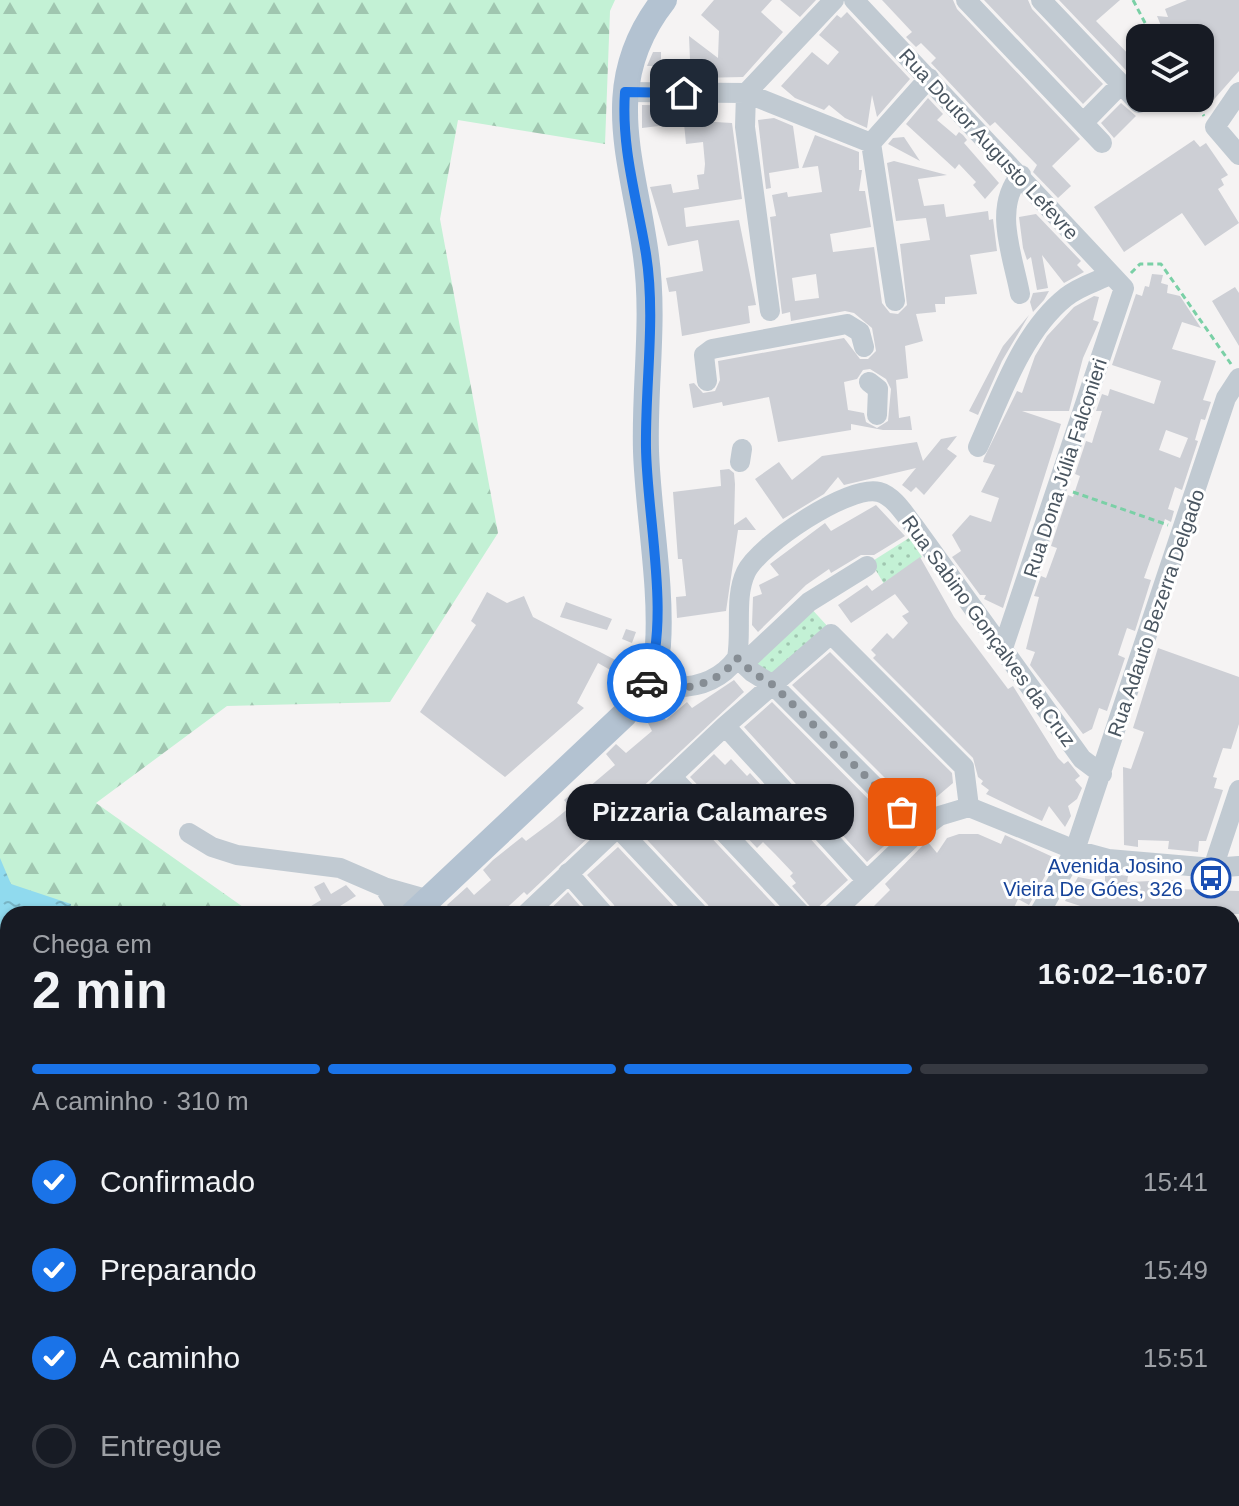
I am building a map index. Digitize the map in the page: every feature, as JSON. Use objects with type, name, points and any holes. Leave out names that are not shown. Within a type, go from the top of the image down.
[{"type":"main road","points":[[421,906],[549,782],[624,715],[647,684],[658,646],[646,448],[649,288],[623,123],[625,92],[634,53],[648,20],[664,0]]},
{"type":"street","points":[[770,311],[745,127],[746,93],[834,0]]},
{"type":"street","name":"Rua Doutor Augusto Lefevre","points":[[854,0],[1117,281]]},
{"type":"street","points":[[966,0],[1102,143]]},
{"type":"street","points":[[1041,0],[1126,89]]},
{"type":"street","points":[[871,143],[929,78]]},
{"type":"street","points":[[1083,123],[1121,84]]},
{"type":"street","points":[[625,92],[746,93],[871,143]]},
{"type":"street","points":[[1239,92],[1215,127],[1239,155]]},
{"type":"street","points":[[871,143],[895,301]]},
{"type":"street","points":[[1020,294],[1006,209],[1009,193],[1021,175]]},
{"type":"street","points":[[978,447],[1010,377],[1051,312],[1077,290],[1117,281]]},
{"type":"street","name":"Rua Dona Júlia Falconieri","points":[[1003,648],[1058,487],[1117,281]]},
{"type":"street","points":[[707,381],[704,355],[712,349],[847,324],[860,332],[864,347]]},
{"type":"street","name":"Rua Adauto Bezerra Delgado","points":[[1044,906],[1075,850],[1226,398],[1239,378]]},
{"type":"street","points":[[869,382],[878,389],[877,415]]},
{"type":"street","name":"Rua Sabino Gonçalves da Cruz","points":[[740,661],[742,583],[749,566],[784,535],[820,511],[871,491],[885,495],[897,506],[1003,648],[1082,759],[1102,774]]},
{"type":"street","points":[[647,684],[678,689],[704,683],[740,661],[809,602],[867,566]]},
{"type":"street","points":[[534,906],[725,726],[828,635],[835,635],[964,767],[969,807]]},
{"type":"street","points":[[740,661],[773,685],[919,831]]},
{"type":"street","points":[[725,726],[867,881]]},
{"type":"street","points":[[672,777],[793,906]]},
{"type":"street","points":[[1213,868],[1239,790]]},
{"type":"street","points":[[840,906],[919,831],[939,816],[969,807],[1075,850],[1135,863],[1213,868],[1239,866]]},
{"type":"street","points":[[617,827],[691,906]]},
{"type":"street","points":[[189,833],[212,847],[237,855],[340,868],[384,887],[411,906]]},
{"type":"street","points":[[568,873],[597,906]]},
{"type":"street","points":[[384,887],[411,906]]},
{"type":"path","points":[[1133,0],[1146,24]]},
{"type":"path","points":[[1117,281],[1140,264],[1161,264],[1239,378]]},
{"type":"path","points":[[1058,487],[1184,531]]},
{"type":"green space","points":[[0,0],[615,0],[610,11],[605,144],[458,120],[440,219],[498,533],[390,702],[227,706],[96,803],[242,906],[0,906]]},
{"type":"green space","points":[[909,538],[922,557],[884,584],[871,562]]},
{"type":"green space","points":[[808,605],[830,629],[773,681],[747,661]]},
{"type":"water","points":[[0,858],[11,884],[71,904],[71,906],[0,906]]},
{"type":"building","points":[[714,0],[772,0],[761,12],[783,32],[743,77],[653,79],[653,66],[647,66],[653,52],[661,52],[661,60],[690,60],[689,36],[718,58],[719,31],[701,15]]},
{"type":"building","points":[[780,0],[816,0],[800,17]]},
{"type":"building","points":[[882,0],[953,0],[957,9],[1080,139],[1052,166],[1071,186],[1058,198],[1033,172],[1037,165],[995,122],[990,126],[931,63],[936,58],[921,43],[916,47],[906,37],[912,32]]},
{"type":"building","points":[[984,0],[1028,0],[1032,9],[1103,84],[1083,104]]},
{"type":"building","points":[[1059,0],[1120,0],[1096,21],[1126,52],[1126,70]]},
{"type":"building","points":[[1187,0],[1239,0],[1239,71],[1214,99],[1214,24],[1160,24],[1157,16],[1168,17],[1165,9]]},
{"type":"building","points":[[847,12],[910,79],[877,117],[872,95],[867,128],[845,118],[829,105],[824,110],[795,98],[781,86],[812,52],[828,65],[839,52],[819,35],[837,15],[841,18]]},
{"type":"building","points":[[928,98],[943,114],[937,120],[956,136],[959,132],[963,135],[967,140],[964,143],[999,183],[985,199],[973,185],[976,182],[959,164],[955,169],[906,124]]},
{"type":"building","points":[[1121,103],[1126,112],[1136,116],[1114,138],[1101,123]]},
{"type":"building","points":[[642,105],[697,106],[698,121],[732,123],[742,199],[684,208],[686,227],[739,220],[756,305],[748,306],[750,323],[682,336],[676,291],[669,292],[666,278],[703,271],[698,240],[668,246],[650,187],[671,184],[673,193],[699,189],[697,175],[704,174],[705,164],[703,142],[686,144],[684,123],[642,128]]},
{"type":"building","points":[[774,118],[793,126],[799,168],[769,173],[771,188],[766,189],[758,120]]},
{"type":"building","points":[[815,135],[859,152],[859,170],[862,170],[859,191],[865,191],[871,227],[830,234],[833,252],[874,247],[882,303],[890,313],[898,314],[907,305],[900,244],[930,240],[926,218],[896,221],[887,163],[894,161],[947,175],[918,179],[924,206],[944,204],[946,217],[988,211],[989,220],[993,219],[997,251],[970,255],[977,294],[945,297],[945,304],[935,304],[936,312],[916,314],[923,341],[905,346],[908,378],[896,380],[899,418],[910,416],[912,430],[883,430],[851,424],[851,430],[778,442],[769,397],[693,408],[689,384],[694,383],[703,393],[715,391],[720,380],[718,361],[844,338],[860,359],[868,359],[876,351],[872,328],[854,313],[845,311],[791,321],[790,312],[782,314],[770,217],[776,216],[772,195],[787,192],[788,197],[822,192],[818,166],[802,168]],"holes":[[[816,274],[819,298],[795,301],[792,278]],[[870,369],[886,379],[891,389],[888,421],[877,428],[866,422],[864,413],[848,410],[844,382],[857,379],[863,370]]]},
{"type":"building","points":[[904,137],[920,161],[888,144],[893,138]]},
{"type":"building","points":[[1194,140],[1200,147],[1206,143],[1228,175],[1221,179],[1224,185],[1218,189],[1239,223],[1205,246],[1182,213],[1124,252],[1094,207]]},
{"type":"building","points":[[1036,214],[1081,261],[1077,265],[1084,272],[1064,283],[1042,255],[1048,288],[1037,290],[1031,257],[1027,260],[1023,248],[1019,217]]},
{"type":"building","points":[[1152,274],[1163,275],[1161,283],[1168,285],[1167,293],[1180,296],[1201,328],[1182,322],[1172,349],[1216,361],[1203,400],[1211,402],[1205,420],[1201,419],[1195,440],[1198,441],[1182,490],[1175,487],[1168,509],[1174,511],[1171,522],[1165,519],[1144,578],[1151,580],[1135,631],[1127,628],[1118,655],[1125,658],[1107,711],[1099,708],[1092,729],[1083,734],[1030,665],[1035,652],[1026,649],[1039,597],[1034,596],[1041,576],[1046,578],[1057,548],[1051,546],[1068,495],[1073,497],[1080,476],[1075,474],[1086,441],[1092,443],[1102,411],[1096,411],[1102,394],[1108,396],[1110,389],[1154,404],[1161,381],[1112,365],[1136,294],[1142,296],[1145,286],[1149,287]],"holes":[[[1166,430],[1188,438],[1180,458],[1159,450]]]},
{"type":"building","points":[[1235,287],[1239,293],[1239,346],[1212,301]]},
{"type":"building","points":[[1049,291],[1033,312],[1030,302],[1033,293]]},
{"type":"building","points":[[1094,296],[1099,297],[1093,320],[1099,322],[1083,358],[1069,411],[1022,411],[1061,424],[1003,608],[984,599],[986,595],[980,595],[952,557],[961,551],[952,535],[970,515],[991,522],[999,498],[981,492],[995,465],[983,462],[984,458],[1017,391],[1022,393],[1035,356],[1047,336],[1074,307]]},
{"type":"building","points":[[1029,315],[1002,361],[978,415],[969,411],[1003,346]]},
{"type":"building","points":[[957,436],[947,449],[957,456],[924,495],[916,487],[911,492],[902,485],[916,468],[844,485],[838,477],[824,494],[783,519],[755,479],[779,462],[792,480],[822,456],[917,442],[923,461],[941,439]]},
{"type":"building","points":[[729,469],[734,473],[735,484],[734,525],[746,517],[756,530],[738,530],[726,611],[677,618],[676,597],[686,596],[682,559],[678,559],[673,492],[721,486],[720,470]]},
{"type":"building","points":[[876,505],[905,536],[874,555],[861,555],[831,573],[829,569],[806,585],[758,632],[752,625],[753,597],[762,594],[759,585],[779,575],[770,564],[825,523],[831,531]]},
{"type":"building","points":[[920,557],[954,617],[1008,689],[1013,686],[1058,758],[1064,764],[1068,761],[1080,776],[1075,780],[1082,788],[1077,799],[1068,806],[1071,816],[1065,827],[1049,806],[1042,821],[986,794],[989,790],[981,784],[983,781],[978,777],[973,758],[873,658],[876,655],[871,650],[887,633],[893,639],[908,623],[902,616],[909,612],[895,594],[851,623],[838,605],[867,585],[872,591]]},
{"type":"building","points":[[487,592],[507,603],[524,596],[533,617],[625,665],[619,675],[598,663],[577,703],[584,708],[505,777],[420,712],[476,625],[471,621]]},
{"type":"building","points":[[566,602],[612,619],[607,630],[560,617]]},
{"type":"building","points":[[626,629],[636,632],[632,643],[622,639]]},
{"type":"building","points":[[1158,648],[1239,677],[1239,724],[1231,749],[1223,748],[1213,777],[1217,778],[1214,788],[1223,790],[1206,841],[1199,841],[1198,852],[1168,849],[1169,841],[1138,840],[1138,847],[1124,845],[1123,767],[1131,769],[1144,732],[1133,728]]},
{"type":"building","points":[[830,652],[952,773],[953,783],[933,800],[928,794],[914,807],[792,685]]},
{"type":"building","points":[[734,680],[744,692],[527,895],[524,892],[509,906],[448,906],[467,887],[474,895],[491,880],[483,870],[493,860],[522,837],[526,841],[553,821],[570,807],[564,800],[578,788],[589,787],[615,765],[606,754],[616,744],[626,753],[652,731],[647,721],[660,713],[666,720],[687,702],[692,708]]},
{"type":"building","points":[[772,702],[900,831],[867,862],[744,727]]},
{"type":"building","points":[[714,754],[725,765],[731,759],[747,776],[750,773],[848,880],[819,906],[810,906],[792,886],[796,883],[790,876],[793,873],[763,842],[757,848],[690,777]]},
{"type":"building","points":[[671,795],[775,906],[708,906],[636,828]]},
{"type":"building","points":[[959,834],[978,834],[1001,844],[1005,835],[1055,858],[1029,905],[1018,899],[1015,906],[874,906],[890,890],[885,884],[927,841],[937,853],[947,838]]},
{"type":"building","points":[[618,847],[673,906],[614,906],[587,875]]},
{"type":"building","points":[[1105,873],[1128,876],[1127,882],[1176,880],[1176,889],[1239,891],[1239,906],[1080,906],[1065,901],[1078,877],[1105,882]]},
{"type":"building","points":[[324,882],[331,894],[346,885],[356,896],[340,906],[311,906],[321,900],[314,887]]},
{"type":"building","points":[[568,892],[580,906],[553,906]]},
{"type":"way so far","points":[[647,683],[665,688],[691,687],[723,672],[737,658],[773,685],[902,812]]},
{"type":"place","name":"Pizzaria Calamares","points":[[902,812]]},
{"type":"place","name":"Avenida Josino Vieira De Góes, 326","points":[[1211,878]]},
{"type":"route","points":[[647,683],[658,646],[646,448],[649,288],[623,123],[625,92],[684,93]]}]
